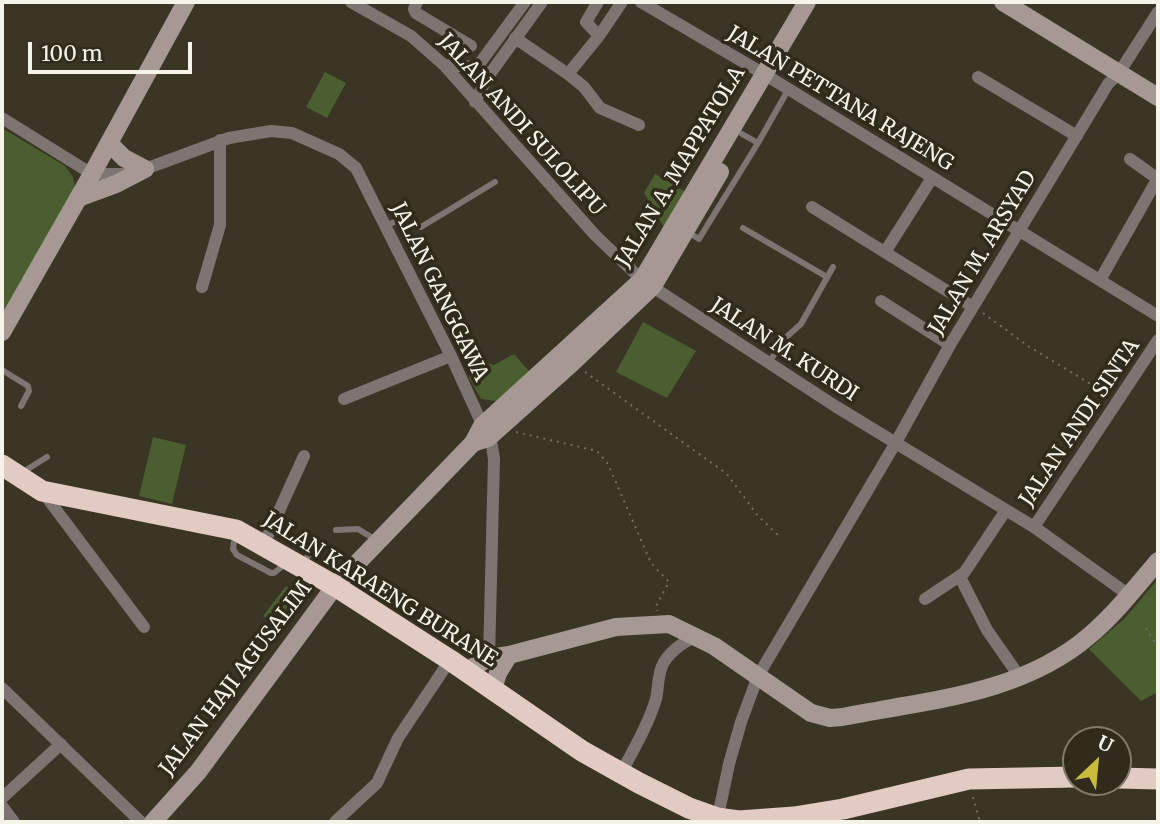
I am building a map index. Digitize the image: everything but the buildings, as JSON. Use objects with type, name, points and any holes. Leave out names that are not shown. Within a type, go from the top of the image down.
[{"type":"highway","name":"JALAN KARAENG BURANE","points":[[10,470],[42,491],[236,530],[300,560],[562,738],[621,773],[717,820],[739,821],[843,809],[969,779],[1062,778]]},
{"type":"highway","points":[[1132,778],[1158,779]]},
{"type":"street","points":[[2,332],[186,2]]},
{"type":"street","name":"JALAN ANDI SULOLIPU","points":[[351,2],[368,5],[411,36],[444,65],[595,235],[648,283]]},
{"type":"street","points":[[417,2],[414,9],[416,13],[471,46]]},
{"type":"street","points":[[475,102],[487,78],[542,2]]},
{"type":"street","points":[[597,2],[586,22],[599,36]]},
{"type":"street","points":[[568,74],[622,2]]},
{"type":"street","name":"JALAN PETTANA RAJENG","points":[[641,2],[1158,316]]},
{"type":"street","name":"JALAN A. MAPPATOLA","points":[[775,82],[807,2]]},
{"type":"street","name":"JALAN A. MAPPATOLA","points":[[485,433],[572,363],[648,283],[681,228],[744,135],[818,2]]},
{"type":"street","points":[[1003,2],[1113,75],[1158,97]]},
{"type":"street","points":[[477,67],[525,3],[535,13]]},
{"type":"street","name":"JALAN M. ARSYAD","points":[[717,820],[741,722],[758,676],[950,345],[1155,5]]},
{"type":"street","points":[[515,38],[568,74],[584,87],[600,107],[639,125]]},
{"type":"street","points":[[444,65],[477,67],[487,78]]},
{"type":"street","points":[[978,77],[1077,136]]},
{"type":"street","points":[[2,118],[92,174]]},
{"type":"street","name":"JALAN GANGGAWA","points":[[92,174],[145,169],[220,141],[271,131],[292,133],[324,146],[356,168],[452,356],[492,446],[494,459],[489,658]]},
{"type":"street","points":[[202,287],[220,225],[220,141]]},
{"type":"street","points":[[109,143],[124,158],[145,169]]},
{"type":"street","points":[[1100,280],[1158,179],[1130,159]]},
{"type":"street","points":[[78,198],[116,184],[145,169]]},
{"type":"street","points":[[886,252],[932,178]]},
{"type":"street","points":[[812,207],[973,307]]},
{"type":"street","name":"JALAN A. MAPPATOLA","points":[[485,433],[648,283]]},
{"type":"street","name":"JALAN M. KURDI","points":[[648,283],[895,444],[1034,527],[1129,595]]},
{"type":"street","points":[[881,301],[950,345]]},
{"type":"street","name":"JALAN ANDI SINTA","points":[[1034,527],[1158,341]]},
{"type":"street","points":[[344,399],[452,356]]},
{"type":"street","name":"JALAN HAJI AGUSALIM","points":[[153,822],[198,772],[335,586],[485,433]]},
{"type":"street","points":[[264,544],[304,456]]},
{"type":"street","points":[[42,491],[144,627]]},
{"type":"street","points":[[925,599],[960,577],[969,568],[1006,510]]},
{"type":"street","points":[[335,822],[377,783],[398,738],[458,666],[616,627],[658,623],[698,636],[803,708],[820,717],[830,718],[936,702],[976,693],[1049,664],[1087,637],[1158,561]]},
{"type":"street","points":[[960,577],[987,630],[1019,676]]},
{"type":"street","points":[[621,773],[650,715],[656,698],[658,679],[665,662],[686,640],[698,636]]},
{"type":"street","points":[[493,689],[498,673],[509,655]]},
{"type":"street","points":[[2,688],[141,822]]},
{"type":"street","points":[[2,798],[61,744]]},
{"type":"street","points":[[2,806],[14,822]]},
{"type":"lane","points":[[385,226],[399,220],[421,227],[495,183]]},
{"type":"lane","points":[[743,228],[827,277]]},
{"type":"lane","points":[[769,363],[783,340],[801,324],[833,267]]},
{"type":"lane","points":[[2,370],[28,386],[29,391],[21,406]]},
{"type":"lane","points":[[10,470],[47,457]]},
{"type":"lane","points":[[336,530],[358,528],[378,541]]},
{"type":"lane","points":[[236,530],[233,549],[243,558],[271,573],[300,560]]},
{"type":"path","points":[[973,307],[1028,346],[1119,401]]},
{"type":"path","points":[[572,363],[727,474],[758,516],[780,537]]},
{"type":"path","points":[[485,433],[597,451],[608,464],[650,563],[669,582],[656,606],[658,623]]},
{"type":"path","points":[[1146,628],[1158,648]]},
{"type":"path","points":[[969,779],[980,822]]},
{"type":"green space","points":[[325,72],[346,83],[327,118],[306,107]]},
{"type":"green space","points":[[2,128],[65,166],[73,177],[76,192],[2,324]]},
{"type":"green space","points":[[655,174],[686,192],[665,229],[644,193]]},
{"type":"green space","points":[[643,322],[696,351],[667,398],[616,372]]},
{"type":"green space","points":[[514,354],[530,372],[496,401],[481,399],[469,378],[477,361],[494,365]]},
{"type":"green space","points":[[153,437],[186,445],[172,504],[139,496]]},
{"type":"green space","points":[[1158,579],[1158,692],[1141,701],[1089,649],[1124,619]]},
{"type":"green space","points":[[286,586],[300,596],[277,626],[263,616]]}]
